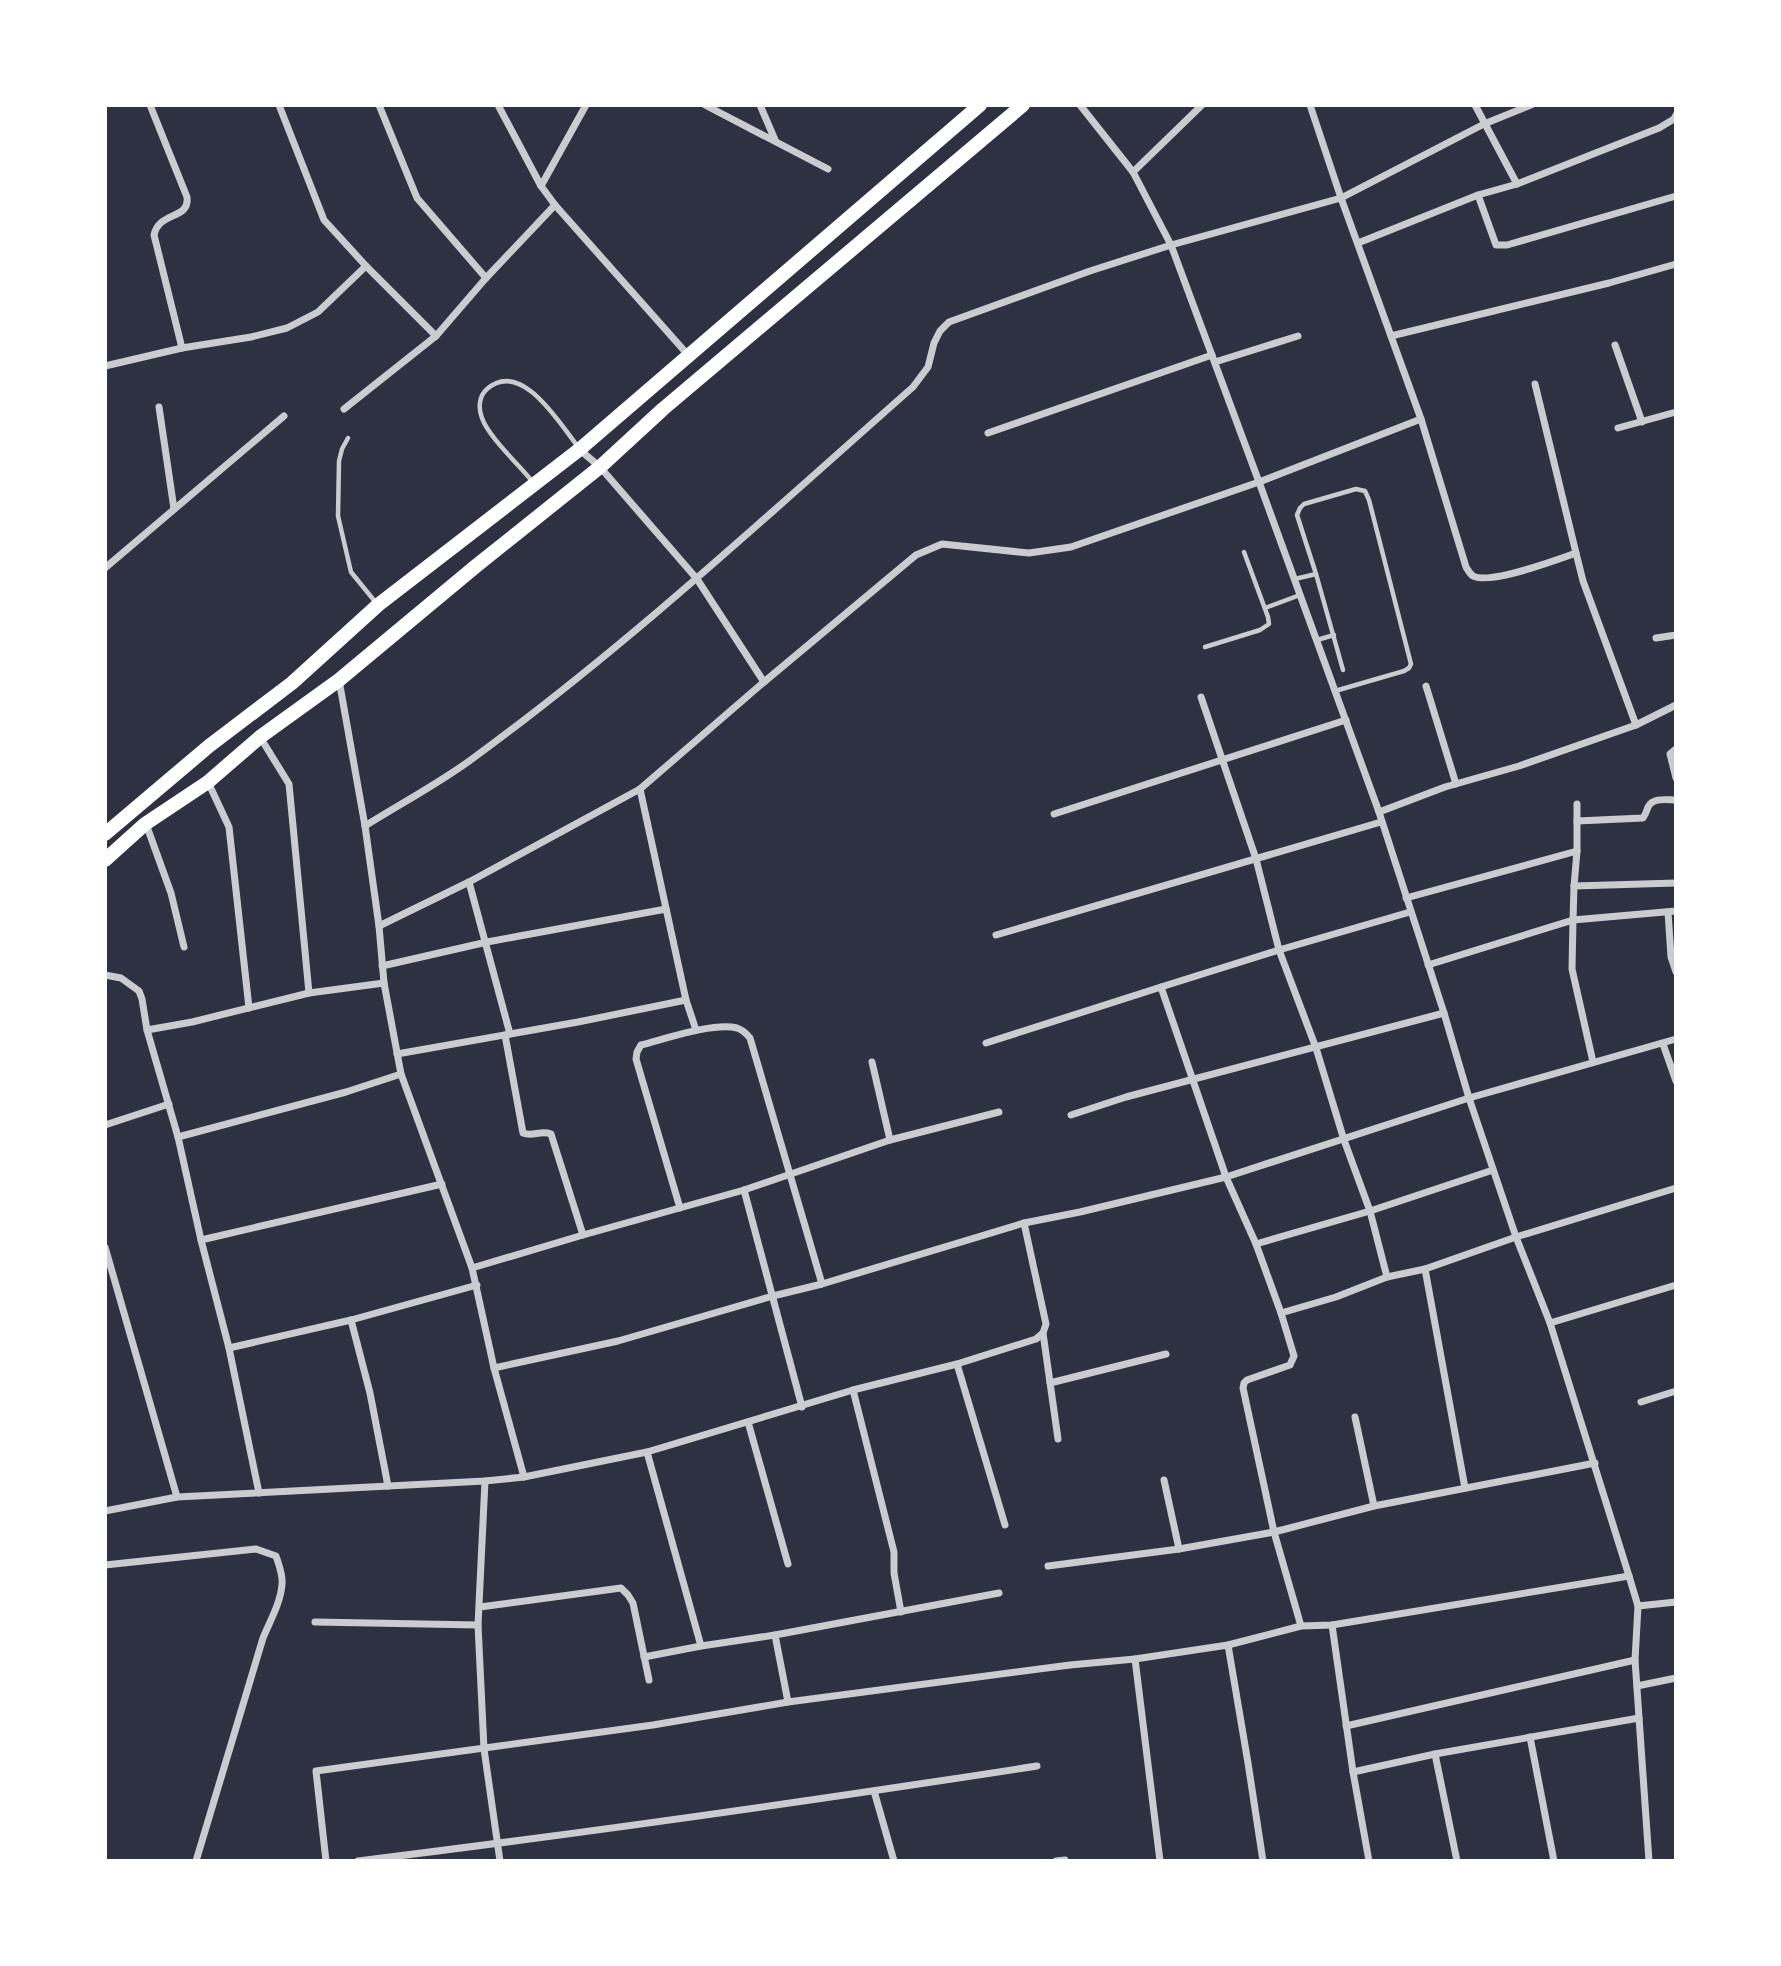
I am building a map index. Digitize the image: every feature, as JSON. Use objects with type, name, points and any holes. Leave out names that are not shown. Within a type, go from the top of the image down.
[{"type":"highway","points":[[105,834],[209,746],[292,683],[378,605],[580,449],[980,105]]},
{"type":"highway","points":[[105,860],[145,824],[208,782],[260,737],[339,680],[600,467],[673,400],[1023,105]]},
{"type":"street","points":[[150,105],[188,203],[183,211],[161,221],[154,235],[183,348]]},
{"type":"street","points":[[279,105],[324,219],[366,266],[436,336]]},
{"type":"street","points":[[379,105],[417,198],[486,278]]},
{"type":"street","points":[[498,105],[541,186],[555,205],[689,356]]},
{"type":"street","points":[[541,186],[586,105]]},
{"type":"street","points":[[705,105],[828,169]]},
{"type":"street","points":[[760,105],[775,141]]},
{"type":"street","points":[[1080,105],[1133,172],[1171,246],[1379,812],[1493,1170],[1550,1323],[1638,1606],[1635,1660],[1649,1861]]},
{"type":"street","points":[[1133,172],[1202,105]]},
{"type":"street","points":[[1310,105],[1340,198],[1421,419],[1466,567],[1471,575],[1480,578],[1498,577],[1576,553]]},
{"type":"street","points":[[1475,105],[1517,184]]},
{"type":"street","points":[[365,827],[470,761],[697,579],[913,387],[928,367],[933,343],[949,322],[1090,271],[1340,198],[1484,124],[1531,105]]},
{"type":"street","points":[[1358,243],[1478,195],[1517,184],[1660,128],[1676,115]]},
{"type":"street","points":[[1478,195],[1496,245],[1507,245],[1676,195]]},
{"type":"street","points":[[344,409],[436,336],[555,205]]},
{"type":"street","points":[[1391,336],[1676,264]]},
{"type":"street","points":[[105,366],[287,328],[318,312],[366,266]]},
{"type":"street","points":[[988,433],[1214,359],[1298,336]]},
{"type":"street","points":[[1615,345],[1642,422]]},
{"type":"street","points":[[1535,384],[1583,581],[1636,725]]},
{"type":"street","points":[[159,407],[174,509]]},
{"type":"street","points":[[1618,428],[1676,412]]},
{"type":"street","points":[[105,568],[284,416]]},
{"type":"street","points":[[379,926],[640,789],[764,681],[916,555],[942,544],[1029,553],[1071,547],[1259,482],[1421,419]]},
{"type":"street","points":[[580,449],[600,467],[697,579],[764,681]]},
{"type":"street","points":[[1656,638],[1676,635]]},
{"type":"street","points":[[339,680],[365,827],[384,984],[401,1074],[477,1284],[494,1368],[524,1478]]},
{"type":"street","points":[[1426,686],[1456,784]]},
{"type":"street","points":[[1201,697],[1256,859],[1279,950],[1370,1210],[1387,1278]]},
{"type":"street","points":[[1379,812],[1636,725],[1676,705]]},
{"type":"street","points":[[1054,814],[1346,720]]},
{"type":"street","points":[[260,737],[289,784],[309,993]]},
{"type":"street","points":[[1676,749],[1670,754],[1676,778]]},
{"type":"street","points":[[208,782],[229,827],[249,1008]]},
{"type":"street","points":[[640,789],[686,1000],[696,1030]]},
{"type":"street","points":[[1577,821],[1643,818],[1653,801],[1676,800]]},
{"type":"street","points":[[1577,804],[1572,969],[1593,1062]]},
{"type":"street","points":[[996,935],[1381,822]]},
{"type":"street","points":[[145,824],[172,893],[184,947]]},
{"type":"street","points":[[1406,898],[1577,851]]},
{"type":"street","points":[[469,881],[487,942],[508,1035],[523,1133],[551,1134],[583,1235]]},
{"type":"street","points":[[1574,886],[1676,883]]},
{"type":"street","points":[[382,966],[487,942],[666,909]]},
{"type":"street","points":[[986,1043],[1279,950],[1410,912]]},
{"type":"street","points":[[1428,965],[1573,920],[1672,912],[1671,957],[1676,972]]},
{"type":"street","points":[[105,975],[121,978],[139,991],[142,999],[147,1030],[178,1137],[229,1348],[259,1493]]},
{"type":"street","points":[[147,1030],[192,1022],[309,993],[384,984]]},
{"type":"street","points":[[1161,987],[1226,1177],[1256,1244],[1282,1313],[1294,1356],[1290,1365],[1247,1380],[1243,1388],[1274,1532],[1301,1626]]},
{"type":"street","points":[[397,1054],[686,1000]]},
{"type":"street","points":[[1072,1115],[1126,1097],[1444,1013]]},
{"type":"street","points":[[680,1208],[636,1052],[641,1045],[696,1030],[734,1027],[745,1031],[750,1038],[822,1284]]},
{"type":"street","points":[[494,1368],[618,1341],[822,1284],[1024,1223],[1226,1177],[1469,1098],[1676,1039]]},
{"type":"street","points":[[1663,1044],[1676,1081]]},
{"type":"street","points":[[872,1062],[890,1140]]},
{"type":"street","points":[[178,1137],[346,1092],[401,1074]]},
{"type":"street","points":[[105,1125],[169,1104]]},
{"type":"street","points":[[472,1268],[744,1190],[890,1140],[999,1112]]},
{"type":"street","points":[[1256,1244],[1493,1170]]},
{"type":"street","points":[[201,1240],[442,1184]]},
{"type":"street","points":[[1282,1313],[1676,1188]]},
{"type":"street","points":[[744,1190],[802,1407]]},
{"type":"street","points":[[1024,1223],[1045,1324],[1043,1333],[1058,1440]]},
{"type":"street","points":[[105,1247],[177,1497]]},
{"type":"street","points":[[1425,1269],[1465,1488]]},
{"type":"street","points":[[229,1348],[351,1320],[477,1284]]},
{"type":"street","points":[[1550,1323],[1676,1285]]},
{"type":"street","points":[[351,1320],[370,1393],[388,1486]]},
{"type":"street","points":[[105,1511],[177,1497],[524,1478],[647,1452],[853,1390],[957,1364],[1036,1339],[1043,1333]]},
{"type":"street","points":[[1050,1383],[1166,1354]]},
{"type":"street","points":[[957,1364],[1005,1525]]},
{"type":"street","points":[[853,1390],[894,1552],[894,1573],[901,1612]]},
{"type":"street","points":[[1641,1402],[1676,1391]]},
{"type":"street","points":[[1355,1417],[1374,1506]]},
{"type":"street","points":[[748,1422],[788,1564]]},
{"type":"street","points":[[647,1452],[701,1646]]},
{"type":"street","points":[[1048,1566],[1179,1549],[1274,1532],[1374,1506],[1595,1463]]},
{"type":"street","points":[[1164,1480],[1179,1549]]},
{"type":"street","points":[[485,1481],[478,1625],[484,1749],[500,1861]]},
{"type":"street","points":[[105,1564],[256,1549],[276,1556],[280,1567],[283,1584],[276,1608],[262,1638],[197,1861]]},
{"type":"street","points":[[326,1861],[316,1771],[653,1725],[788,1702],[1135,1659],[1228,1645],[1301,1626],[1332,1625],[1629,1576]]},
{"type":"street","points":[[480,1607],[621,1588],[633,1603],[649,1680]]},
{"type":"street","points":[[644,1657],[999,1593]]},
{"type":"street","points":[[1638,1606],[1676,1602]]},
{"type":"street","points":[[314,1622],[478,1625]]},
{"type":"street","points":[[1332,1625],[1369,1861]]},
{"type":"street","points":[[775,1635],[788,1702]]},
{"type":"street","points":[[1228,1645],[1263,1861]]},
{"type":"street","points":[[1135,1659],[1160,1861]]},
{"type":"street","points":[[1346,1726],[1635,1660]]},
{"type":"street","points":[[1637,1686],[1676,1678]]},
{"type":"street","points":[[1353,1772],[1435,1754],[1639,1718]]},
{"type":"street","points":[[1530,1737],[1555,1861]]},
{"type":"street","points":[[1435,1754],[1457,1861]]},
{"type":"street","points":[[358,1861],[498,1844],[1037,1766]]},
{"type":"street","points":[[874,1791],[894,1861]]},
{"type":"street","points":[[1056,1861],[1065,1860]]},
{"type":"lane","points":[[535,484],[482,419],[479,403],[486,389],[500,382],[519,382],[536,394],[580,449]]},
{"type":"lane","points":[[348,438],[339,461],[338,516],[351,572],[378,605]]},
{"type":"lane","points":[[1329,674],[1344,670],[1317,573],[1297,515],[1304,505],[1356,489],[1365,491],[1369,500],[1410,664],[1404,671],[1335,691]]},
{"type":"lane","points":[[1205,647],[1260,630],[1269,624],[1244,552]]},
{"type":"lane","points":[[1295,579],[1317,573]]},
{"type":"lane","points":[[1265,608],[1300,594]]},
{"type":"lane","points":[[1317,640],[1334,635]]}]
